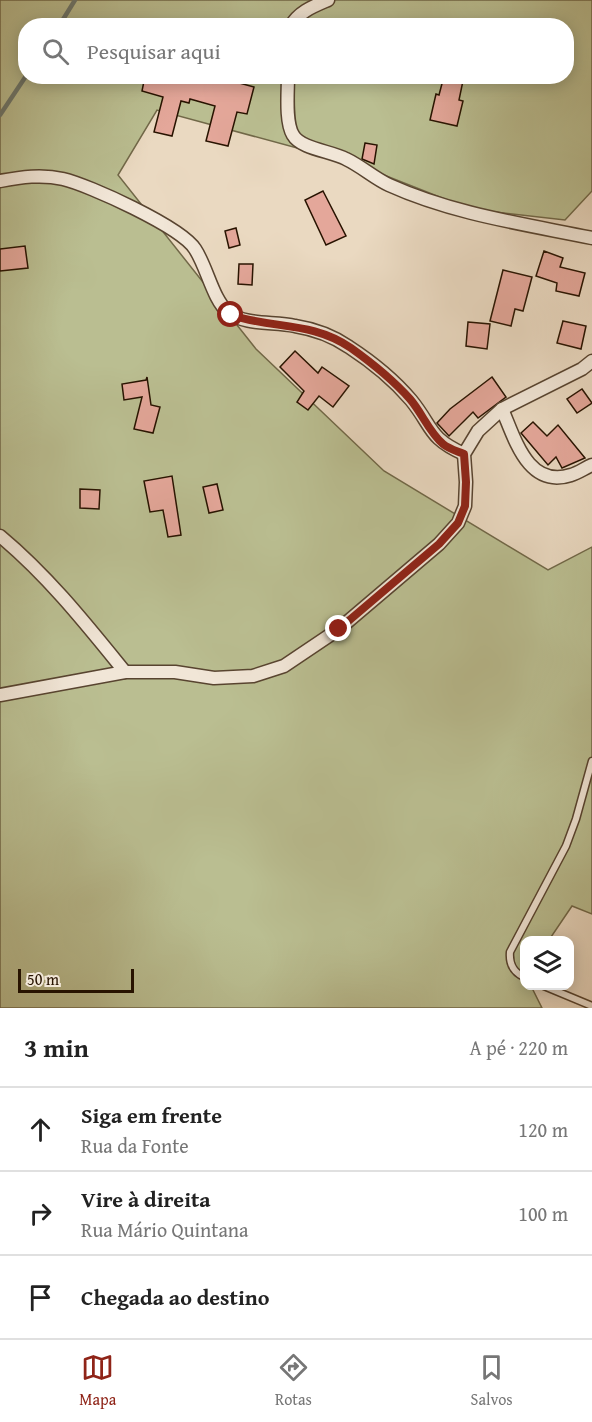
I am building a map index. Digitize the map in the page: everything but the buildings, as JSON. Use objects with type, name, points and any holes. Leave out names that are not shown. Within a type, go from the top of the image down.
[{"type":"street","points":[[295,18],[328,0]]},
{"type":"street","points":[[288,84],[289,126],[293,136],[302,144],[346,159],[388,184],[431,200],[484,216],[592,238]]},
{"type":"street","points":[[0,181],[33,175],[62,178],[87,186],[153,218],[194,246],[206,268],[221,307],[231,315],[245,320],[294,325],[325,334],[349,346],[390,378],[412,401],[434,435],[445,446],[464,454]]},
{"type":"street","points":[[0,695],[125,672],[175,672],[214,678],[253,676],[284,666],[339,629],[439,544],[458,523],[465,506],[464,454],[478,431],[502,409],[582,369],[592,361]]},
{"type":"street","points":[[502,409],[524,460],[538,472],[552,477],[570,476],[592,465]]},
{"type":"street","points":[[0,536],[26,557],[66,599],[125,672]]},
{"type":"lane","points":[[520,975],[512,968],[509,960],[510,952],[566,846],[592,761]]},
{"type":"lane","points":[[554,990],[592,1006]]},
{"type":"green space","points":[[0,0],[592,0],[592,191],[565,220],[470,209],[356,164],[157,110],[118,175],[256,349],[384,471],[548,570],[592,547],[592,914],[572,906],[552,936],[520,936],[520,990],[533,990],[542,1008],[0,1008]]},
{"type":"waterway","points":[[64,18],[75,0]]},
{"type":"waterway","points":[[0,115],[21,84]]},
{"type":"route","points":[[231,315],[245,320],[294,325],[325,334],[349,346],[390,378],[412,401],[434,435],[445,446],[464,454],[465,506],[458,523],[439,544],[339,629]]}]
